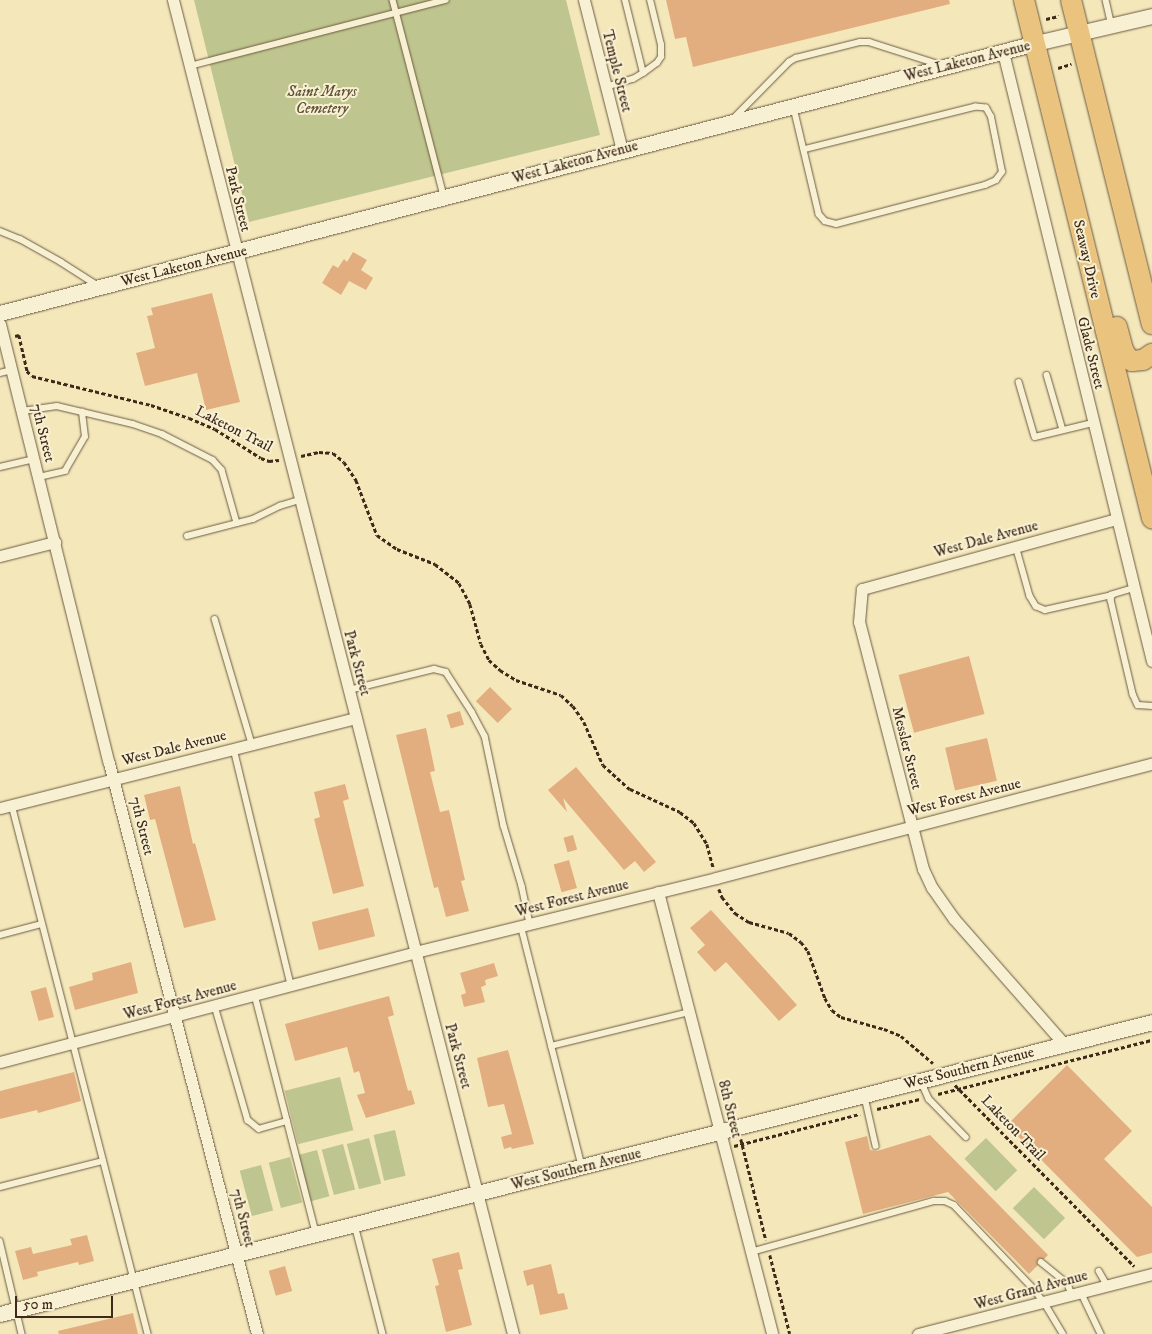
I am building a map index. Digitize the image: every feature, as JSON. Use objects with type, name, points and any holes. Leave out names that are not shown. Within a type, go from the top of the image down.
[{"type":"highway","name":"Seaway Drive","points":[[1024,0],[1036,43],[1051,72],[1103,324],[1152,518]]},
{"type":"highway","points":[[1068,5],[1080,35],[1152,324]]},
{"type":"highway","points":[[1051,72],[1059,93],[1123,350],[1128,358],[1137,361],[1147,359],[1152,354]]},
{"type":"main road","name":"West Laketon Avenue","points":[[0,313],[236,253],[444,196],[945,66],[1036,43],[1080,35],[1152,16]]},
{"type":"main road","name":"West Southern Avenue","points":[[0,1314],[1152,1022]]},
{"type":"street","name":"Park Street","points":[[173,0],[513,1334]]},
{"type":"street","name":"Temple Street","points":[[584,0],[622,150]]},
{"type":"street","name":"Glade Street","points":[[1003,52],[1152,661]]},
{"type":"street","name":"7th Street","points":[[0,324],[257,1334]]},
{"type":"street","name":"West Dale Avenue","points":[[862,588],[1117,519]]},
{"type":"street","points":[[0,556],[55,542]]},
{"type":"street","name":"Messler Street","points":[[862,588],[859,622],[923,869],[954,919],[1064,1044]]},
{"type":"street","name":"West Dale Avenue","points":[[0,808],[356,718]]},
{"type":"street","name":"West Forest Avenue","points":[[0,1062],[176,1017],[415,952],[716,878],[1152,764]]},
{"type":"street","name":"8th Street","points":[[658,892],[772,1334]]},
{"type":"street","name":"West Grand Avenue","points":[[918,1334],[1148,1275]]},
{"type":"lane","points":[[393,0],[444,196]]},
{"type":"lane","points":[[190,66],[446,0]]},
{"type":"lane","points":[[624,0],[643,73]]},
{"type":"lane","points":[[606,87],[633,79],[657,63],[662,56],[650,0]]},
{"type":"lane","points":[[1106,0],[1112,26]]},
{"type":"lane","points":[[731,122],[789,62],[796,58],[851,44],[869,42],[945,66]]},
{"type":"lane","points":[[794,106],[804,150],[819,214],[825,221],[836,224],[985,185],[996,180],[1002,172],[991,117],[986,108],[976,107],[804,150]]},
{"type":"lane","points":[[0,231],[20,239],[62,262],[101,287]]},
{"type":"lane","points":[[0,373],[12,370]]},
{"type":"lane","points":[[1047,376],[1063,430]]},
{"type":"lane","points":[[1019,382],[1035,437],[1093,423]]},
{"type":"lane","points":[[22,411],[57,406],[133,424],[155,431],[214,460],[222,470],[237,523]]},
{"type":"lane","points":[[39,477],[65,471],[85,438],[82,412]]},
{"type":"lane","points":[[0,467],[34,459]]},
{"type":"lane","points":[[186,536],[253,519],[280,506],[300,500]]},
{"type":"lane","points":[[1016,546],[1030,596],[1036,606],[1045,610],[1135,588]]},
{"type":"lane","points":[[1112,595],[1111,600],[1133,694],[1138,705],[1152,706]]},
{"type":"lane","points":[[215,619],[252,744]]},
{"type":"lane","points":[[349,690],[434,669],[446,672],[472,712],[484,736],[504,826],[522,886],[525,924],[551,1046],[582,1167]]},
{"type":"lane","points":[[234,749],[291,986]]},
{"type":"lane","points":[[12,805],[148,1334]]},
{"type":"lane","points":[[0,935],[42,924]]},
{"type":"lane","points":[[255,996],[316,1234]]},
{"type":"lane","points":[[215,1006],[248,1120],[259,1129],[287,1121]]},
{"type":"lane","points":[[551,1046],[689,1012]]},
{"type":"lane","points":[[921,1080],[929,1099],[966,1137]]},
{"type":"lane","points":[[864,1095],[876,1146]]},
{"type":"lane","points":[[0,1187],[103,1161]]},
{"type":"lane","points":[[750,1252],[934,1201],[945,1201],[954,1206],[1044,1302],[1062,1334]]},
{"type":"lane","points":[[355,1225],[383,1334]]},
{"type":"lane","points":[[0,1241],[22,1334]]},
{"type":"lane","points":[[1042,1262],[1068,1284],[1101,1334]]},
{"type":"lane","points":[[1099,1271],[1107,1285]]},
{"type":"path","points":[[1046,19],[1068,5]]},
{"type":"path","points":[[1051,72],[1071,64]]},
{"type":"path","name":"Laketon Trail","points":[[4,339],[19,335],[27,371],[36,378],[77,386],[189,418],[215,429],[269,461],[319,452],[333,453],[344,462],[356,480],[378,536],[397,549],[435,564],[459,583],[470,604],[481,644],[489,660],[516,680],[561,695],[573,706],[584,722],[603,765],[614,776],[630,789],[680,812],[694,824],[707,844],[722,898],[735,913],[749,922],[788,934],[802,942],[808,951],[825,998],[832,1010],[841,1017],[901,1036],[921,1051],[1148,1275]]},
{"type":"path","points":[[738,1128],[790,1334]]},
{"type":"green space","name":"Saint Marys Cemetery","points":[[194,0],[566,0],[600,135],[249,222]]},
{"type":"green space","points":[[340,1077],[353,1130],[298,1144],[285,1091]]},
{"type":"green space","points":[[395,1130],[406,1176],[384,1181],[374,1135]]},
{"type":"green space","points":[[369,1138],[381,1183],[359,1189],[347,1144]]},
{"type":"green space","points":[[986,1138],[1017,1170],[996,1191],[964,1159]]},
{"type":"green space","points":[[343,1144],[355,1189],[334,1195],[322,1150]]},
{"type":"green space","points":[[317,1150],[329,1196],[307,1202],[295,1156]]},
{"type":"green space","points":[[290,1157],[302,1202],[281,1208],[269,1163]]},
{"type":"green space","points":[[261,1165],[273,1210],[252,1216],[240,1171]]},
{"type":"green space","points":[[1034,1187],[1065,1218],[1044,1239],[1013,1208]]},
{"type":"building","points":[[666,0],[949,0],[950,4],[693,67],[686,37],[675,39]]},
{"type":"building","points":[[353,252],[367,260],[361,270],[373,278],[366,290],[349,281],[341,295],[322,283],[333,265],[338,268],[344,259],[347,262]]},
{"type":"building","points":[[212,293],[240,402],[206,410],[197,373],[145,386],[136,353],[155,348],[147,316],[153,315],[151,308]]},
{"type":"building","points":[[969,656],[985,714],[914,733],[898,675]]},
{"type":"building","points":[[490,687],[512,709],[498,723],[476,701]]},
{"type":"building","points":[[460,711],[464,724],[451,728],[447,715]]},
{"type":"building","points":[[426,728],[435,771],[430,772],[440,812],[449,810],[465,880],[461,881],[469,911],[446,917],[438,887],[434,888],[396,735]]},
{"type":"building","points":[[987,738],[997,781],[955,791],[945,748]]},
{"type":"building","points":[[576,767],[656,862],[644,872],[635,861],[624,870],[563,798],[567,812],[548,790]]},
{"type":"building","points":[[345,784],[349,799],[343,801],[364,886],[333,894],[314,819],[320,817],[314,792]]},
{"type":"building","points":[[180,786],[193,844],[195,843],[216,920],[184,928],[155,819],[150,820],[144,795]]},
{"type":"building","points":[[573,835],[577,849],[568,852],[563,838]]},
{"type":"building","points":[[569,860],[577,888],[562,892],[554,864]]},
{"type":"building","points":[[368,908],[375,936],[319,950],[312,922]]},
{"type":"building","points":[[711,910],[797,1005],[779,1021],[726,962],[715,972],[697,952],[705,945],[690,928]]},
{"type":"building","points":[[131,962],[138,993],[75,1010],[69,987],[93,980],[92,973]]},
{"type":"building","points":[[494,963],[498,976],[485,980],[486,985],[481,987],[485,1002],[464,1007],[461,995],[466,993],[460,973]]},
{"type":"building","points":[[46,987],[54,1017],[39,1021],[31,991]]},
{"type":"building","points":[[389,996],[394,1015],[388,1017],[408,1091],[411,1090],[415,1104],[366,1118],[357,1095],[365,1093],[359,1071],[354,1073],[347,1047],[295,1061],[285,1024]]},
{"type":"building","points":[[508,1050],[534,1144],[504,1149],[501,1137],[512,1134],[504,1104],[488,1107],[477,1058]]},
{"type":"building","points":[[1067,1065],[1132,1131],[1104,1159],[1152,1207],[1152,1253],[1137,1257],[1007,1125]]},
{"type":"building","points":[[74,1072],[81,1101],[38,1113],[37,1110],[0,1119],[0,1091]]},
{"type":"building","points":[[930,1135],[1048,1255],[1044,1259],[1038,1259],[1038,1265],[1029,1274],[948,1192],[863,1214],[845,1142],[867,1136],[870,1150],[877,1151]]},
{"type":"building","points":[[87,1235],[94,1261],[79,1265],[78,1262],[37,1272],[38,1276],[23,1280],[15,1251],[31,1247],[33,1254],[72,1245],[70,1239]]},
{"type":"building","points":[[459,1252],[463,1269],[458,1270],[472,1325],[446,1332],[435,1286],[439,1285],[432,1259]]},
{"type":"building","points":[[551,1264],[558,1294],[564,1293],[568,1309],[540,1315],[533,1284],[527,1286],[523,1271]]},
{"type":"building","points":[[285,1266],[292,1291],[276,1296],[269,1271]]},
{"type":"building","points":[[133,1313],[138,1334],[59,1334],[58,1331]]}]
